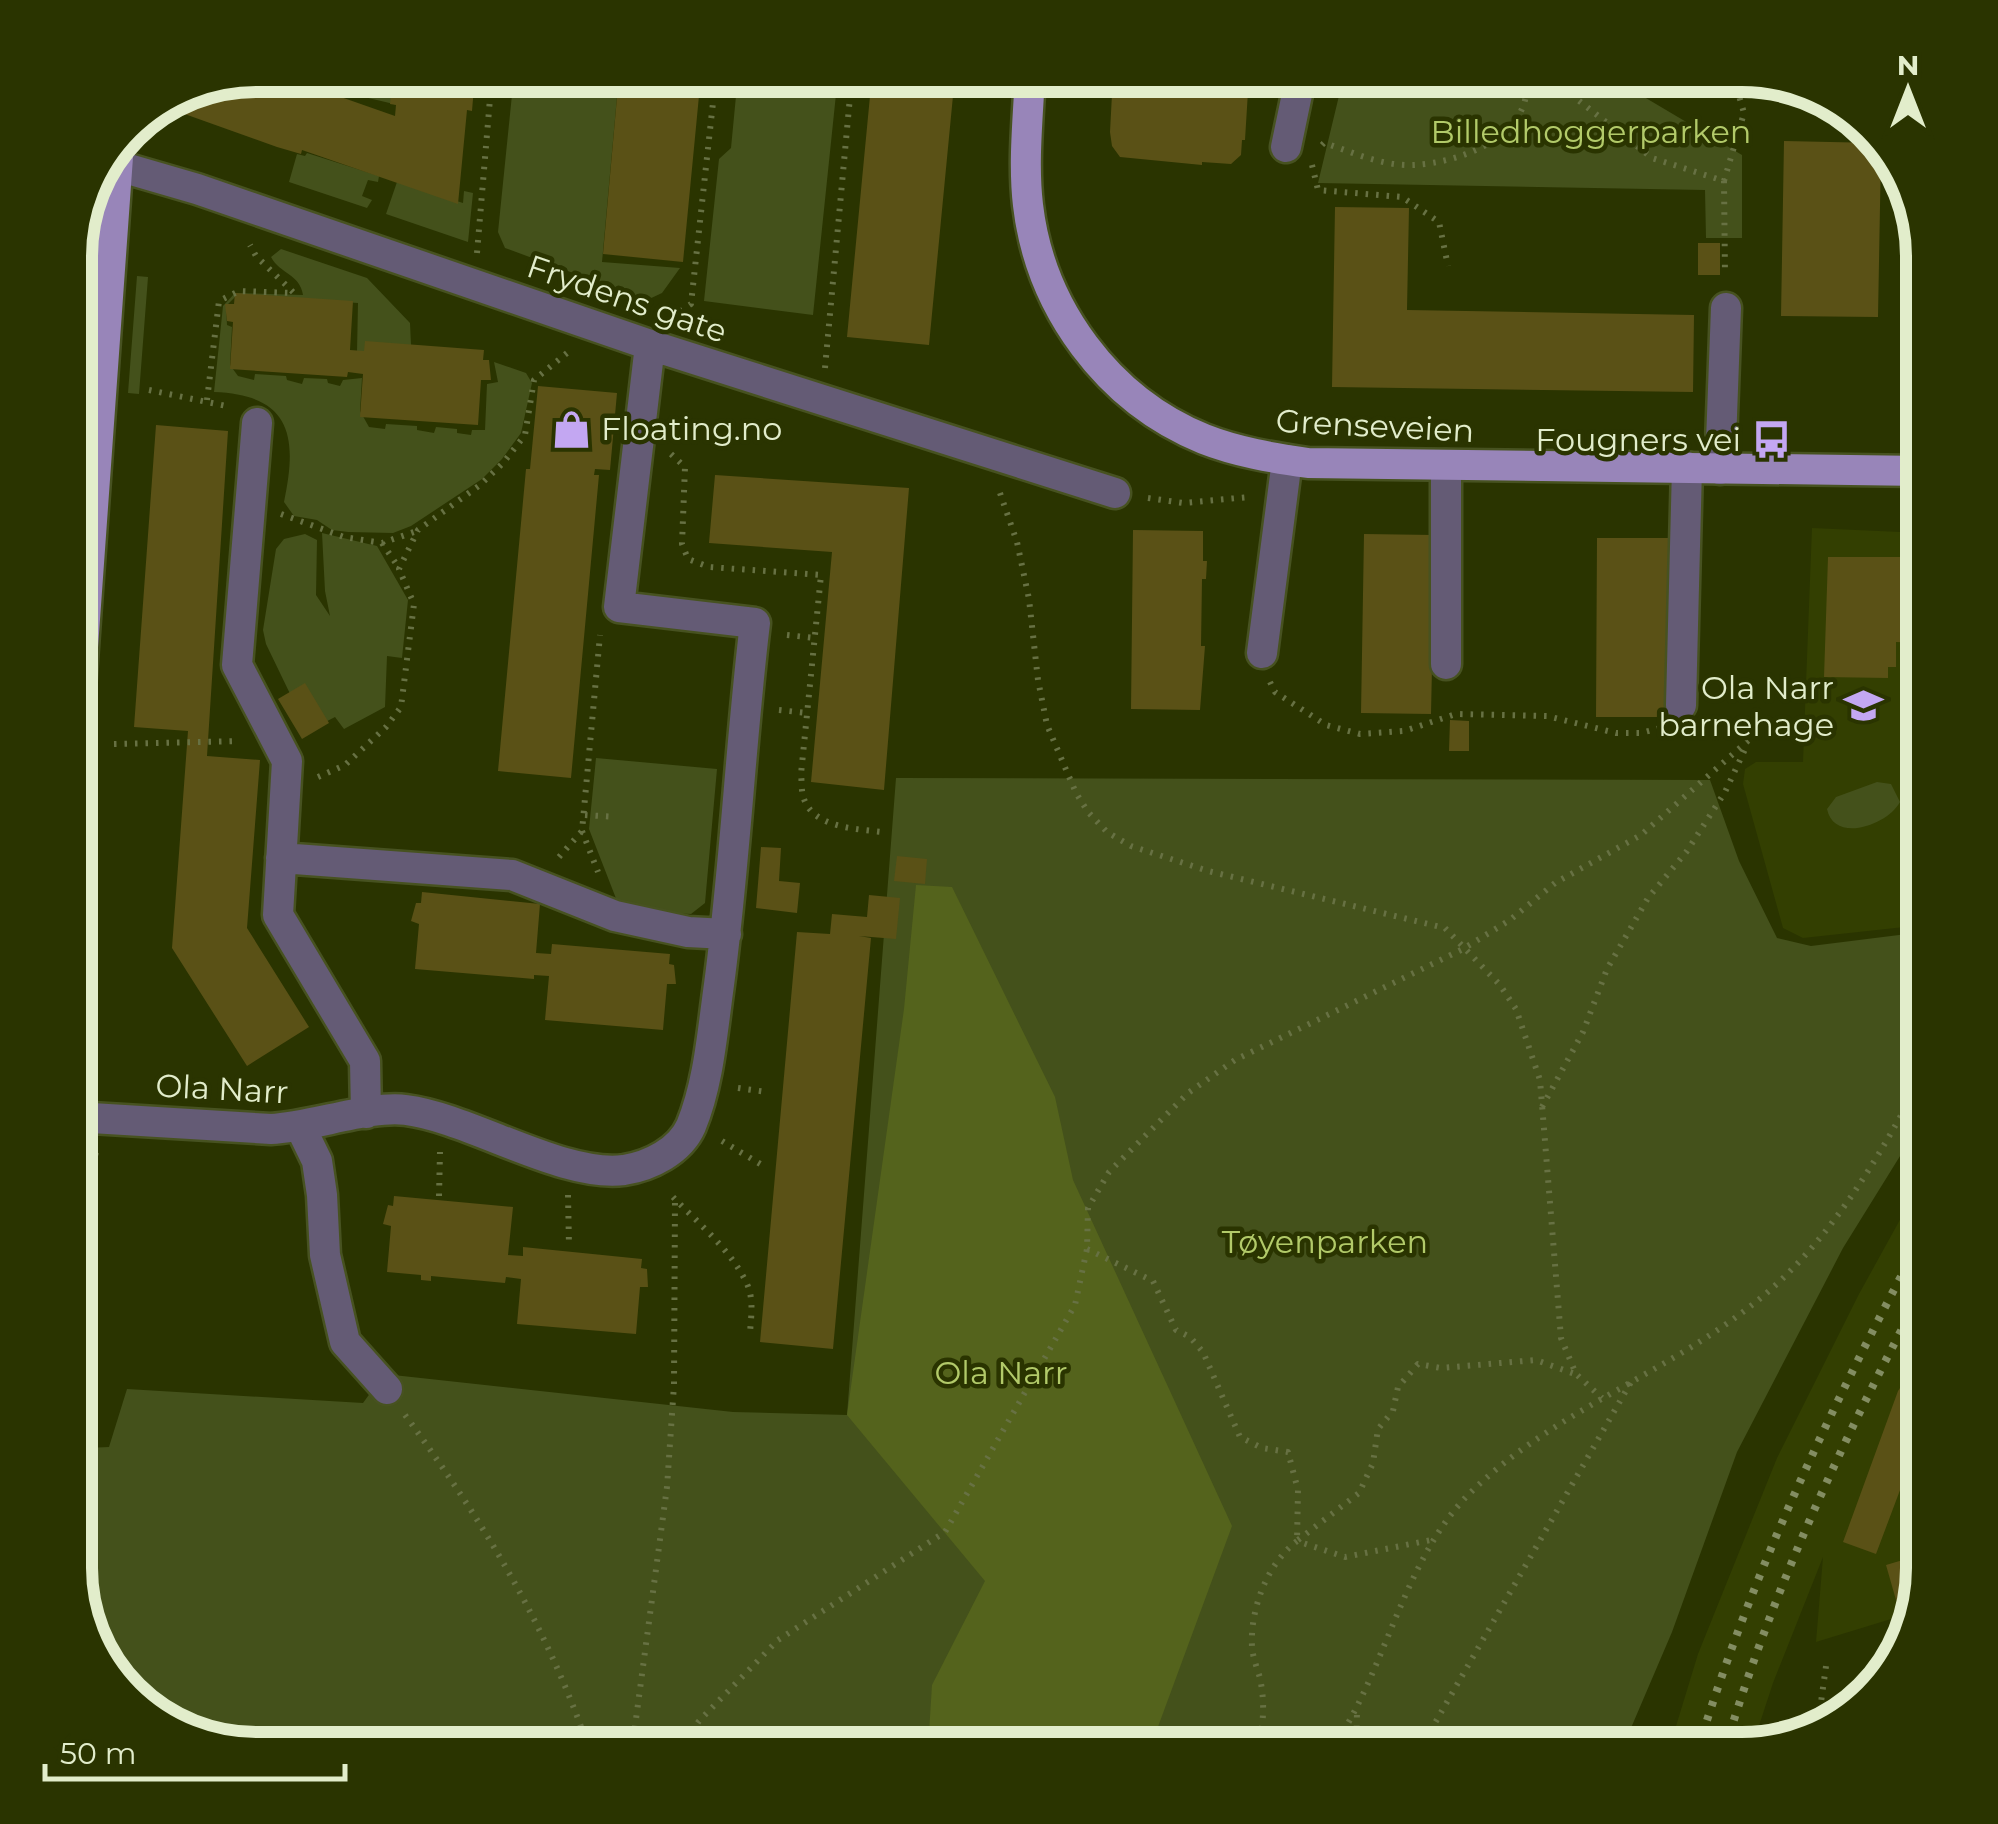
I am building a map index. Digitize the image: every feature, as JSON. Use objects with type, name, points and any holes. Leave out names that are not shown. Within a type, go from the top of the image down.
[{"type":"main road","name":"Grenseveien","points":[[1029,92],[1026,171],[1034,242],[1062,313],[1118,386],[1203,439],[1254,455],[1287,460],[1905,472]]},
{"type":"main road","points":[[93,520],[118,170]]},
{"type":"street","points":[[1299,156],[1301,92]]},
{"type":"street","name":"Frydens gate","points":[[126,157],[197,189],[650,345],[1116,493]]},
{"type":"street","points":[[1720,469],[1726,308]]},
{"type":"street","points":[[650,345],[619,607],[755,623],[740,744],[726,934],[710,1052],[692,1122],[675,1147],[650,1163]]},
{"type":"street","points":[[257,423],[237,665],[287,761],[278,915],[365,1061],[366,1113]]},
{"type":"street","points":[[1262,653],[1287,460]]},
{"type":"street","points":[[1446,466],[1446,664]]},
{"type":"street","points":[[1681,704],[1687,468]]},
{"type":"street","points":[[281,858],[512,876],[615,916],[688,932],[726,934]]},
{"type":"street","name":"Ola Narr","points":[[93,1118],[271,1129],[300,1128],[404,1109],[577,1166],[622,1170],[650,1163]]},
{"type":"street","points":[[300,1128],[317,1161],[325,1255],[345,1342],[387,1389]]},
{"type":"path","points":[[477,254],[491,92]]},
{"type":"path","points":[[670,319],[691,304],[714,92]]},
{"type":"path","points":[[825,371],[850,92]]},
{"type":"path","points":[[1299,156],[1324,142],[1376,161],[1414,165],[1461,156],[1481,148],[1508,128],[1518,116],[1525,92]]},
{"type":"path","points":[[1568,92],[1652,158],[1724,182]]},
{"type":"path","points":[[1726,308],[1724,182],[1744,113],[1738,92]]},
{"type":"path","points":[[1318,190],[1402,198],[1416,205],[1438,222],[1448,266]]},
{"type":"path","points":[[207,400],[219,301],[239,290],[294,292],[256,256],[243,231]]},
{"type":"path","points":[[250,503],[344,537],[382,543],[418,530],[503,464],[525,435],[534,380],[580,343]]},
{"type":"path","points":[[149,390],[237,408],[257,423]]},
{"type":"path","points":[[986,454],[1016,542],[1048,725],[1076,793],[1107,832],[1131,846],[1208,872],[1445,928],[1500,984],[1516,1009],[1540,1080],[1561,1338],[1576,1374]]},
{"type":"path","points":[[1116,493],[1183,503],[1248,500],[1253,492]]},
{"type":"path","points":[[400,569],[418,530]]},
{"type":"path","points":[[285,791],[345,765],[386,727],[402,706],[414,604],[400,569],[382,543]]},
{"type":"path","points":[[537,886],[582,831],[602,616]]},
{"type":"path","points":[[776,634],[815,638]]},
{"type":"path","points":[[1262,653],[1263,671],[1276,692],[1307,715],[1342,732],[1404,731],[1456,714],[1547,716],[1589,729],[1641,733],[1677,722],[1681,704]]},
{"type":"path","points":[[769,709],[807,713]]},
{"type":"path","points":[[114,744],[276,740]]},
{"type":"path","points":[[692,1731],[778,1640],[944,1532],[1075,1305],[1087,1248],[1088,1208],[1109,1172],[1188,1093],[1235,1060],[1464,949],[1510,920],[1555,884],[1641,834],[1750,740],[1725,792],[1687,851],[1648,898],[1607,968],[1584,1032],[1542,1106]]},
{"type":"path","points":[[585,815],[616,817]]},
{"type":"path","points":[[1344,1731],[1357,1712],[1408,1592],[1436,1538],[1464,1500],[1526,1444],[1753,1304],[1798,1262],[1841,1209],[1906,1105]]},
{"type":"path","points":[[692,1122],[762,1166]]},
{"type":"path","points":[[93,1178],[96,1146]]},
{"type":"path","points":[[650,1163],[674,1198],[708,1233],[748,1286],[752,1307],[750,1333]]},
{"type":"path","points":[[568,1246],[568,1194],[577,1166]]},
{"type":"path","points":[[634,1731],[667,1487],[674,1385],[674,1198]]},
{"type":"path","points":[[1087,1248],[1154,1281],[1176,1330],[1190,1337],[1203,1352],[1240,1438],[1262,1448],[1288,1452],[1298,1490],[1297,1540]]},
{"type":"path","points":[[1262,1731],[1264,1698],[1252,1652],[1252,1626],[1270,1572],[1282,1552],[1359,1493],[1373,1463],[1378,1430],[1393,1411],[1398,1387],[1418,1364],[1441,1368],[1536,1360],[1576,1374],[1602,1398]]},
{"type":"path","points":[[1430,1731],[1632,1381]]},
{"type":"path","points":[[387,1389],[466,1498],[522,1592],[566,1681],[584,1731]]},
{"type":"path","points":[[1297,1540],[1346,1557],[1436,1538]]},
{"type":"path","points":[[1820,1711],[1827,1658]]},
{"type":"path","points":[[1356,1731],[1357,1712]]},
{"type":"shaded area","name":"Ola Narr barnehage","points":[[1812,528],[1905,532],[1906,927],[1803,938],[1783,928],[1743,784],[1745,769],[1756,762],[1803,762]]},
{"type":"shaded area","points":[[1906,1209],[1906,1568],[1897,1617],[1816,1642],[1823,1557],[1758,1730],[1674,1731],[1698,1654],[1777,1458]]},
{"type":"green space","points":[[343,92],[399,92],[398,105]]},
{"type":"green space","points":[[512,92],[617,92],[602,262],[680,268],[662,293],[647,300],[505,248],[498,232]]},
{"type":"green space","points":[[736,92],[836,92],[813,315],[704,301],[719,159],[731,148]]},
{"type":"green space","name":"Billedhoggerparken","points":[[1340,92],[1636,92],[1742,155],[1742,238],[1706,238],[1705,190],[1318,183]]},
{"type":"green space","points":[[307,153],[379,176],[378,182],[368,180],[362,196],[372,200],[367,208],[289,182],[297,154]]},
{"type":"green space","points":[[397,182],[463,203],[464,191],[473,193],[468,242],[386,214]]},
{"type":"green space","points":[[281,249],[367,278],[410,323],[411,345],[357,352],[358,303],[237,295],[226,306],[227,325],[232,327],[230,365],[238,376],[254,380],[255,374],[286,376],[287,380],[302,384],[304,378],[327,379],[328,383],[340,386],[343,380],[362,378],[360,411],[369,427],[417,426],[417,430],[434,433],[436,427],[471,435],[472,430],[485,430],[487,384],[498,382],[494,362],[526,373],[532,383],[521,433],[502,459],[482,479],[411,526],[393,533],[348,532],[294,516],[284,502],[290,457],[283,423],[259,401],[214,392],[223,306],[235,293],[303,295],[294,278],[271,257]]},
{"type":"green space","points":[[137,276],[148,277],[139,394],[128,393]]},
{"type":"green space","points":[[322,533],[377,546],[408,600],[402,658],[387,656],[385,707],[344,729],[335,717],[308,731],[263,630],[276,549],[284,539],[305,534],[317,540],[316,595],[330,616]]},
{"type":"green space","points":[[596,758],[717,769],[705,903],[691,914],[647,912],[617,901],[589,829]]},
{"type":"green space","name":"Tøyenparken","points":[[896,778],[1710,780],[1739,861],[1777,938],[1811,946],[1906,934],[1906,1147],[1843,1248],[1737,1452],[1672,1632],[1630,1731],[256,1731],[224,1728],[165,1704],[120,1659],[96,1600],[93,1448],[109,1447],[127,1389],[363,1403],[384,1374],[733,1412],[847,1415]]},
{"type":"green space","points":[[1877,782],[1891,784],[1900,802],[1885,818],[1850,828],[1832,820],[1827,809],[1836,797]]},
{"type":"green space","name":"Ola Narr","points":[[916,885],[952,887],[1055,1097],[1073,1180],[1232,1526],[1156,1731],[929,1731],[932,1685],[985,1581],[847,1415],[904,1009]]},
{"type":"building","points":[[327,92],[395,116],[396,105],[390,104],[391,92],[474,92],[472,111],[467,110],[458,204],[179,112],[224,96]]},
{"type":"building","points":[[617,92],[699,92],[683,262],[603,254]]},
{"type":"building","points":[[870,92],[953,92],[929,345],[847,337]]},
{"type":"building","points":[[1112,92],[1248,92],[1245,140],[1241,155],[1231,164],[1120,157],[1112,146]]},
{"type":"building","points":[[1784,141],[1859,143],[1881,171],[1878,317],[1781,316]]},
{"type":"building","points":[[1335,207],[1409,208],[1407,310],[1694,315],[1693,392],[1332,387]]},
{"type":"building","points":[[1698,243],[1720,243],[1720,275],[1698,275]]},
{"type":"building","points":[[235,293],[353,301],[350,350],[364,351],[365,341],[484,350],[483,360],[489,360],[491,380],[481,380],[478,425],[360,417],[363,374],[348,372],[347,377],[230,369],[233,322],[227,321],[225,304],[234,304]]},
{"type":"building","points":[[538,386],[617,393],[610,470],[595,469],[594,475],[599,475],[571,778],[498,771],[526,469],[530,469]]},
{"type":"building","points":[[156,425],[228,431],[207,756],[260,760],[247,928],[309,1027],[247,1066],[172,948],[188,731],[134,727]]},
{"type":"building","points":[[715,475],[909,488],[884,790],[811,782],[832,552],[709,543]]},
{"type":"building","points":[[1133,530],[1203,531],[1203,561],[1207,561],[1206,579],[1202,579],[1201,646],[1205,646],[1200,710],[1131,709]]},
{"type":"building","points":[[1364,534],[1434,535],[1435,667],[1431,714],[1361,713]]},
{"type":"building","points":[[1597,538],[1668,538],[1670,653],[1665,717],[1596,717]]},
{"type":"building","points":[[1828,557],[1905,557],[1905,642],[1896,642],[1896,667],[1888,667],[1888,678],[1824,677]]},
{"type":"building","points":[[305,683],[329,723],[302,739],[278,699]]},
{"type":"building","points":[[1450,720],[1469,721],[1469,751],[1449,751]]},
{"type":"building","points":[[761,847],[781,848],[779,881],[800,883],[797,913],[756,908]]},
{"type":"building","points":[[897,856],[927,859],[925,884],[894,881]]},
{"type":"building","points":[[422,892],[540,904],[536,953],[551,954],[552,944],[670,954],[676,984],[667,984],[663,1030],[545,1020],[549,976],[534,975],[534,979],[415,969],[419,924],[411,921]]},
{"type":"building","points":[[869,895],[900,898],[896,939],[859,936],[871,938],[833,1349],[760,1342],[797,932],[830,934],[832,914],[867,917]]},
{"type":"building","points":[[394,1196],[513,1207],[508,1255],[523,1256],[523,1247],[642,1259],[648,1287],[640,1287],[636,1334],[517,1324],[521,1279],[506,1277],[505,1283],[431,1276],[431,1281],[421,1280],[421,1275],[387,1272],[391,1226],[383,1224]]},
{"type":"building","points":[[1906,1379],[1906,1474],[1876,1554],[1843,1542],[1898,1391]]},
{"type":"building","points":[[1906,1559],[1902,1598],[1896,1600],[1886,1565]]},
{"type":"railway","points":[[1704,1731],[1770,1551],[1858,1360],[1906,1268]]},
{"type":"railway","points":[[1731,1731],[1765,1630],[1812,1514],[1906,1322]]},
{"type":"place","name":"Floating.no","points":[[571,429]]},
{"type":"place","name":"Fougners vei","points":[[1771,440]]},
{"type":"place","name":"Ola Narr barnehage","points":[[1864,706]]}]
